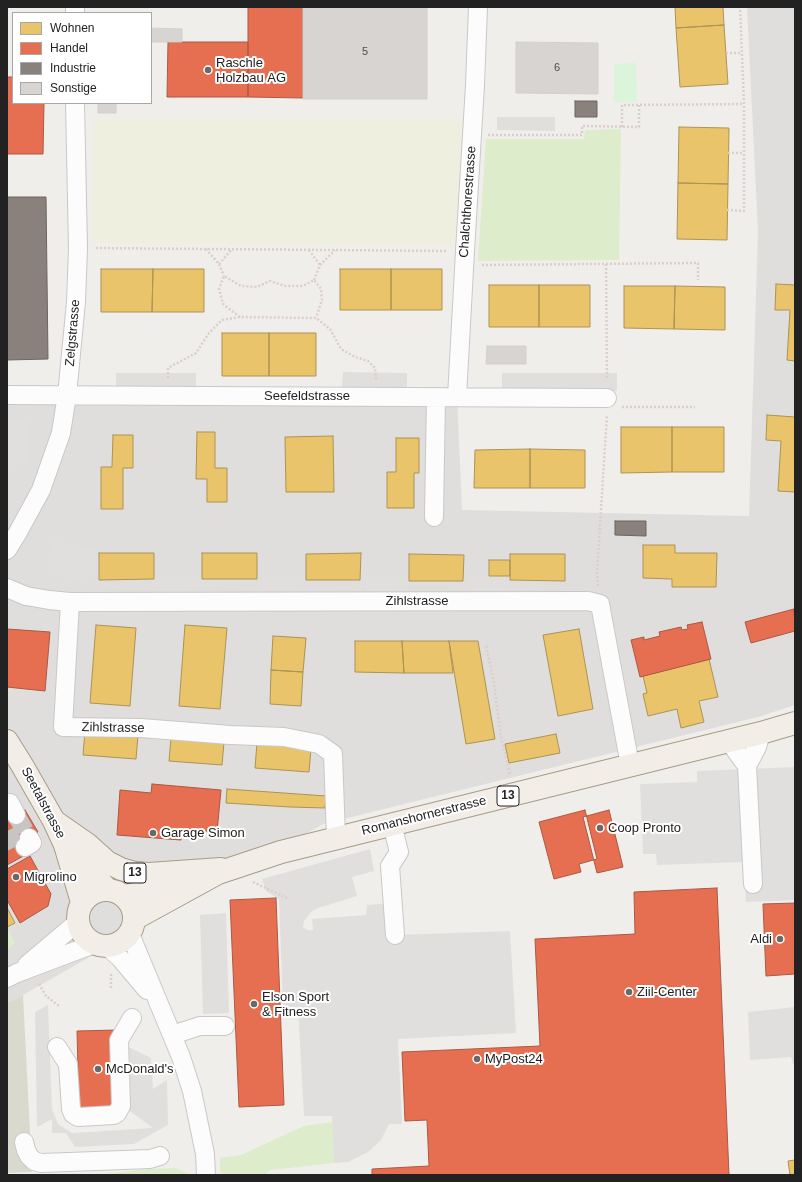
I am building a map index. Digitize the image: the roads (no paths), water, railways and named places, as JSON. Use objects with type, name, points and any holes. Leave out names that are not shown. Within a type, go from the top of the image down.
[{"type":"main road","name":"Romanshornerstrasse","points":[[132,926],[233,873],[281,852],[795,723]]},
{"type":"main road","name":"Seetalstrasse","points":[[7,741],[22,764],[54,821],[65,845],[80,912]]},
{"type":"main road","name":"13","points":[[54,821],[87,844],[107,862],[121,870],[149,874],[233,873]]},
{"type":"main road","name":"Seetalstrasse","points":[[65,845],[115,893]]},
{"type":"main road","name":"Romanshornerstrasse","points":[[115,893],[154,892],[206,875],[233,873]]},
{"type":"main road","name":"13","points":[[98,891],[115,893],[130,903],[134,912],[132,926],[120,943],[101,945],[86,939],[80,931],[80,912],[89,896],[98,891]]},
{"type":"street","name":"Chalchthorestrasse","points":[[457,397],[478,7]]},
{"type":"street","name":"Zelgstrasse","points":[[7,550],[41,490],[61,433],[67,395],[76,302],[78,248],[75,104]]},
{"type":"street","name":"Seefeldstrasse","points":[[7,395],[457,397],[607,402]]},
{"type":"street","points":[[434,517],[436,397]]},
{"type":"street","name":"Zihlstrasse","points":[[7,588],[26,596],[70,602],[588,601],[600,604],[630,765]]},
{"type":"street","name":"Zihlstrasse","points":[[70,602],[63,727],[141,728],[230,735],[284,737],[319,744],[333,754],[336,837]]},
{"type":"street","points":[[753,884],[747,766],[757,747],[760,733]]},
{"type":"street","points":[[728,740],[747,766]]},
{"type":"street","points":[[392,824],[399,852],[390,866],[394,935]]},
{"type":"street","points":[[12,976],[80,912]]},
{"type":"street","points":[[132,926],[158,1004],[172,1035],[192,1091],[205,1154],[206,1175]]},
{"type":"street","points":[[12,976],[101,945],[132,971],[158,1004]]},
{"type":"street","points":[[57,1047],[68,1064],[71,1109],[73,1114],[78,1116],[114,1115],[121,1106],[119,1040],[132,1018]]},
{"type":"street","points":[[172,1035],[200,1026],[225,1026]]},
{"type":"street","points":[[24,1142],[29,1156],[41,1163],[150,1159],[160,1156]]},
{"type":"tunnel","points":[[16,815],[29,838]]},
{"type":"tunnel","points":[[7,831],[17,851]]},
{"type":"place","name":"Raschle Holzbau AG","points":[[208,70]]},
{"type":"place","name":"Coop Pronto","points":[[600,828]]},
{"type":"place","name":"Garage Simon","points":[[153,833]]},
{"type":"place","name":"Migrolino","points":[[16,877]]},
{"type":"place","name":"Aldi","points":[[780,939]]},
{"type":"place","name":"Ziil-Center","points":[[629,992]]},
{"type":"place","name":"Elson Sport & Fitness","points":[[254,1004]]},
{"type":"place","name":"MyPost24","points":[[477,1059]]},
{"type":"place","name":"McDonald's","points":[[98,1069]]}]
